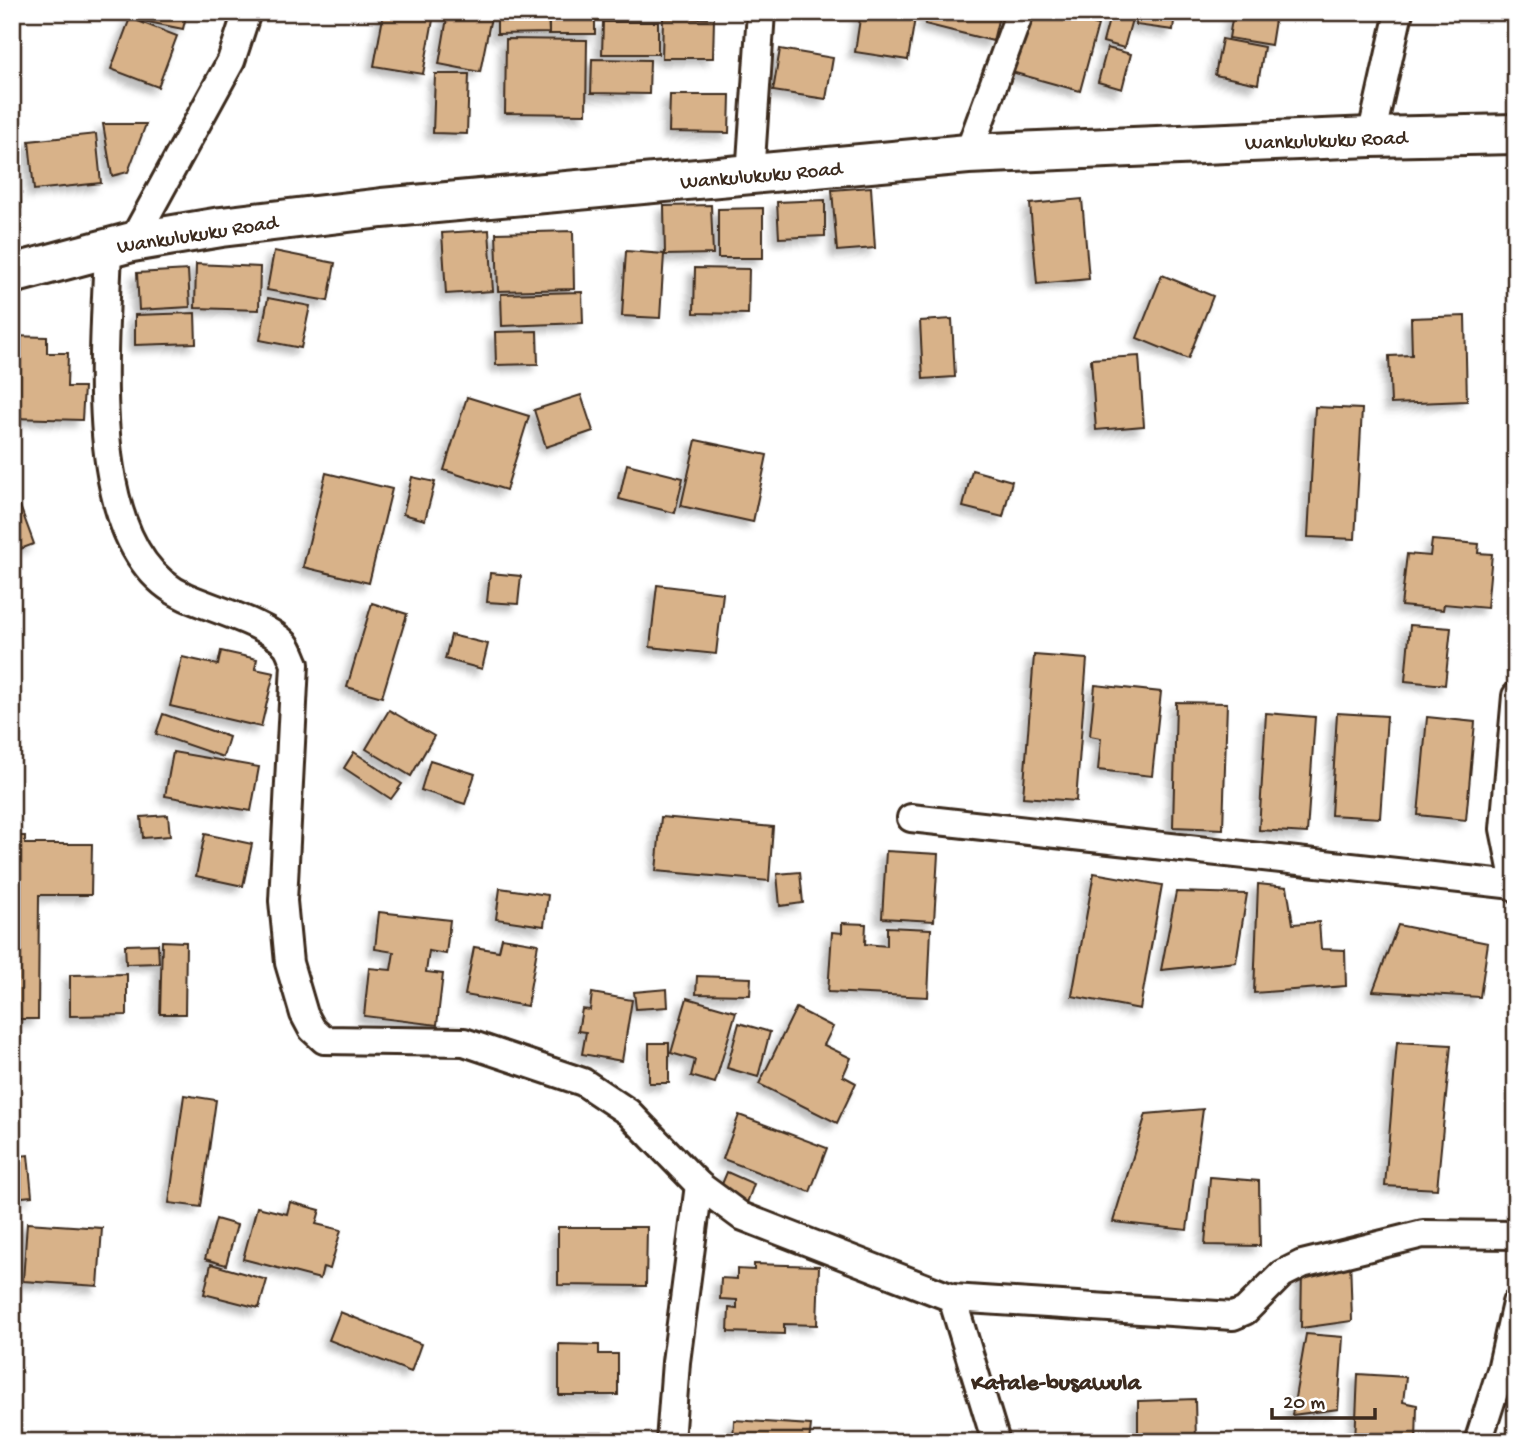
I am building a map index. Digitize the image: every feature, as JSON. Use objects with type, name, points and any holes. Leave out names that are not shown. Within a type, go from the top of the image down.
[{"type":"main road","name":"Wankulukuku Road","points":[[12,274],[120,245],[221,227],[382,208],[968,154],[1371,137],[1516,134]]},
{"type":"street","points":[[247,12],[231,61],[120,245],[104,428],[116,506],[146,565],[163,584],[183,596],[271,632],[288,646],[295,664],[283,901],[289,963],[304,1014],[312,1029],[324,1040],[464,1042],[583,1082],[628,1112],[699,1185],[741,1216],[952,1298],[1233,1316],[1245,1311],[1282,1274],[1302,1264],[1423,1234],[1516,1236]]},
{"type":"street","points":[[750,176],[761,12]]},
{"type":"street","points":[[968,154],[1020,12]]},
{"type":"street","points":[[1371,137],[1399,12]]},
{"type":"street","points":[[911,818],[1515,886],[1504,830],[1516,696]]},
{"type":"street","points":[[670,1442],[676,1362],[699,1185]]},
{"type":"street","points":[[952,1298],[996,1442]]},
{"type":"street","points":[[1478,1442],[1501,1370],[1516,1303]]},
{"type":"building","points":[[134,12],[187,12],[183,29],[133,19]]},
{"type":"building","points":[[384,12],[433,20],[423,74],[374,66]]},
{"type":"building","points":[[448,12],[492,12],[480,72],[439,64]]},
{"type":"building","points":[[497,12],[548,12],[549,33],[497,34]]},
{"type":"building","points":[[549,12],[595,12],[595,34],[549,34]]},
{"type":"building","points":[[861,12],[916,12],[908,60],[855,52]]},
{"type":"building","points":[[928,12],[1000,12],[993,41],[925,24]]},
{"type":"building","points":[[1024,12],[1051,12],[1098,25],[1080,91],[1008,71]]},
{"type":"building","points":[[1111,12],[1134,12],[1124,48],[1103,42]]},
{"type":"building","points":[[1137,12],[1175,12],[1173,30],[1136,25]]},
{"type":"building","points":[[1233,13],[1275,20],[1271,45],[1229,38]]},
{"type":"building","points":[[130,18],[177,36],[158,87],[111,69]]},
{"type":"building","points":[[663,18],[714,19],[713,58],[662,58]]},
{"type":"building","points":[[603,22],[658,22],[658,54],[602,54]]},
{"type":"building","points":[[506,39],[587,40],[586,114],[505,113]]},
{"type":"building","points":[[1222,39],[1264,47],[1258,84],[1215,75]]},
{"type":"building","points":[[1107,48],[1131,54],[1122,89],[1098,82]]},
{"type":"building","points":[[780,49],[833,58],[826,99],[773,91]]},
{"type":"building","points":[[592,59],[650,60],[649,94],[591,93]]},
{"type":"building","points":[[435,74],[469,74],[467,134],[433,133]]},
{"type":"building","points":[[670,95],[730,95],[729,133],[669,132]]},
{"type":"building","points":[[103,124],[146,124],[128,172],[112,176]]},
{"type":"building","points":[[96,134],[101,183],[34,190],[29,141]]},
{"type":"building","points":[[12,145],[19,145],[21,208],[12,208]]},
{"type":"building","points":[[871,187],[875,248],[837,251],[832,190]]},
{"type":"building","points":[[1082,199],[1089,279],[1037,284],[1030,204]]},
{"type":"building","points":[[825,200],[825,236],[779,238],[777,202]]},
{"type":"building","points":[[711,205],[713,254],[665,255],[664,206]]},
{"type":"building","points":[[763,208],[763,258],[718,258],[718,209]]},
{"type":"building","points":[[489,230],[493,291],[446,294],[442,233]]},
{"type":"building","points":[[573,231],[574,289],[498,291],[496,233]]},
{"type":"building","points":[[274,251],[335,263],[328,301],[267,290]]},
{"type":"building","points":[[626,251],[664,254],[660,318],[622,316]]},
{"type":"building","points":[[196,264],[260,267],[259,310],[195,308]]},
{"type":"building","points":[[695,268],[749,269],[748,314],[694,313]]},
{"type":"building","points":[[188,270],[190,307],[139,310],[137,273]]},
{"type":"building","points":[[1162,275],[1213,296],[1188,359],[1137,338]]},
{"type":"building","points":[[582,292],[583,323],[502,326],[501,294]]},
{"type":"building","points":[[268,298],[310,306],[301,348],[260,340]]},
{"type":"building","points":[[195,313],[196,343],[135,345],[135,315]]},
{"type":"building","points":[[1465,316],[1467,401],[1391,404],[1389,356],[1412,355],[1411,318]]},
{"type":"building","points":[[952,319],[955,377],[923,379],[920,321]]},
{"type":"building","points":[[537,331],[538,364],[496,365],[495,332]]},
{"type":"building","points":[[12,336],[47,337],[47,353],[68,353],[67,387],[84,387],[82,420],[12,418]]},
{"type":"building","points":[[1139,356],[1144,426],[1096,430],[1091,359]]},
{"type":"building","points":[[581,395],[593,431],[546,447],[534,410]]},
{"type":"building","points":[[467,397],[529,416],[506,490],[444,470]]},
{"type":"building","points":[[1315,407],[1362,409],[1355,539],[1308,537]]},
{"type":"building","points":[[696,440],[767,455],[753,522],[681,506]]},
{"type":"building","points":[[627,464],[683,478],[675,513],[619,499]]},
{"type":"building","points":[[972,470],[1012,481],[1003,517],[963,507]]},
{"type":"building","points":[[326,473],[392,489],[369,583],[303,567]]},
{"type":"building","points":[[412,477],[435,482],[425,520],[403,514]]},
{"type":"building","points":[[20,506],[34,544],[12,552],[12,509]]},
{"type":"building","points":[[1432,540],[1479,544],[1478,553],[1492,554],[1487,608],[1444,604],[1443,610],[1401,606],[1407,554],[1430,556]]},
{"type":"building","points":[[490,573],[521,576],[518,604],[487,602]]},
{"type":"building","points":[[657,585],[723,593],[716,654],[650,647]]},
{"type":"building","points":[[372,603],[407,614],[382,697],[347,687]]},
{"type":"building","points":[[1410,625],[1451,628],[1445,685],[1405,681]]},
{"type":"building","points":[[451,635],[488,644],[482,669],[445,659]]},
{"type":"building","points":[[221,651],[257,659],[255,669],[274,673],[261,727],[170,706],[182,657],[218,665]]},
{"type":"building","points":[[1034,655],[1087,659],[1076,801],[1023,797]]},
{"type":"building","points":[[1095,685],[1161,692],[1152,776],[1098,770],[1101,738],[1090,736]]},
{"type":"building","points":[[1176,702],[1227,703],[1223,829],[1173,827]]},
{"type":"building","points":[[389,710],[434,736],[411,776],[366,749]]},
{"type":"building","points":[[1266,713],[1315,717],[1307,833],[1259,830]]},
{"type":"building","points":[[1337,713],[1387,716],[1380,818],[1331,815]]},
{"type":"building","points":[[163,714],[229,737],[223,757],[156,734]]},
{"type":"building","points":[[1427,717],[1475,722],[1466,820],[1418,815]]},
{"type":"building","points":[[173,752],[259,767],[251,811],[165,796]]},
{"type":"building","points":[[354,752],[402,784],[391,799],[344,768]]},
{"type":"building","points":[[430,760],[475,774],[465,804],[421,790]]},
{"type":"building","points":[[168,815],[170,836],[143,838],[141,817]]},
{"type":"building","points":[[661,817],[773,827],[769,881],[656,871]]},
{"type":"building","points":[[205,834],[252,844],[243,886],[196,876]]},
{"type":"building","points":[[12,836],[25,836],[25,844],[92,844],[91,895],[39,895],[38,1019],[12,1019]]},
{"type":"building","points":[[886,851],[938,854],[934,921],[882,918]]},
{"type":"building","points":[[800,872],[803,903],[780,906],[777,874]]},
{"type":"building","points":[[1094,873],[1162,885],[1140,1009],[1072,996]]},
{"type":"building","points":[[1258,884],[1287,887],[1293,924],[1319,922],[1321,949],[1345,950],[1346,986],[1254,993]]},
{"type":"building","points":[[500,888],[548,895],[544,926],[496,919]]},
{"type":"building","points":[[1176,892],[1247,894],[1236,962],[1161,970]]},
{"type":"building","points":[[379,912],[450,920],[446,954],[429,951],[426,972],[443,974],[437,1025],[364,1016],[369,968],[391,970],[394,952],[375,949]]},
{"type":"building","points":[[842,923],[866,924],[865,944],[887,946],[887,927],[931,929],[928,997],[828,992],[832,932],[842,933]]},
{"type":"building","points":[[1398,925],[1488,943],[1480,997],[1373,991]]},
{"type":"building","points":[[502,938],[538,944],[527,1006],[465,995],[474,947],[499,951]]},
{"type":"building","points":[[162,941],[186,942],[185,1014],[160,1014]]},
{"type":"building","points":[[158,944],[159,963],[126,964],[125,945]]},
{"type":"building","points":[[127,974],[127,1015],[70,1016],[70,975]]},
{"type":"building","points":[[697,976],[751,978],[750,995],[696,994]]},
{"type":"building","points":[[667,989],[668,1007],[636,1009],[634,992]]},
{"type":"building","points":[[592,993],[632,1000],[622,1061],[582,1054],[586,1032],[578,1031],[582,1009],[590,1010]]},
{"type":"building","points":[[687,998],[736,1012],[715,1083],[691,1076],[695,1060],[671,1053]]},
{"type":"building","points":[[796,1008],[833,1027],[824,1045],[851,1058],[843,1076],[856,1083],[837,1123],[759,1084]]},
{"type":"building","points":[[739,1023],[770,1032],[758,1077],[727,1068]]},
{"type":"building","points":[[1397,1042],[1451,1045],[1437,1189],[1385,1186]]},
{"type":"building","points":[[649,1043],[669,1043],[669,1083],[649,1083]]},
{"type":"building","points":[[184,1095],[216,1100],[201,1207],[169,1203]]},
{"type":"building","points":[[1203,1109],[1187,1230],[1113,1222],[1146,1114]]},
{"type":"building","points":[[739,1115],[827,1148],[810,1192],[723,1159]]},
{"type":"building","points":[[28,1155],[32,1196],[12,1198],[12,1157]]},
{"type":"building","points":[[727,1172],[754,1184],[745,1208],[717,1196]]},
{"type":"building","points":[[1210,1177],[1259,1181],[1260,1246],[1205,1245]]},
{"type":"building","points":[[290,1202],[320,1210],[316,1224],[341,1230],[330,1269],[323,1267],[320,1279],[243,1259],[257,1207],[287,1214]]},
{"type":"building","points":[[216,1219],[237,1225],[226,1265],[205,1259]]},
{"type":"building","points":[[27,1223],[102,1228],[98,1286],[23,1281]]},
{"type":"building","points":[[558,1227],[647,1227],[646,1286],[558,1285]]},
{"type":"building","points":[[1350,1257],[1352,1321],[1301,1328],[1302,1270]]},
{"type":"building","points":[[211,1264],[267,1280],[259,1308],[204,1294]]},
{"type":"building","points":[[754,1264],[819,1266],[817,1325],[784,1324],[784,1334],[728,1332],[729,1308],[737,1309],[737,1300],[720,1299],[721,1278],[737,1279],[737,1269],[754,1270]]},
{"type":"building","points":[[340,1312],[421,1344],[411,1372],[329,1340]]},
{"type":"building","points":[[1306,1334],[1343,1337],[1338,1409],[1292,1415]]},
{"type":"building","points":[[559,1344],[599,1345],[599,1354],[618,1354],[618,1395],[559,1395]]},
{"type":"building","points":[[1358,1374],[1406,1377],[1403,1402],[1417,1405],[1416,1442],[1355,1441]]},
{"type":"building","points":[[1195,1399],[1196,1442],[1138,1442],[1138,1401]]},
{"type":"building","points":[[734,1420],[811,1425],[809,1442],[733,1442]]},
{"type":"district","name":"Katale-busawula","points":[[1056,1381]]}]
